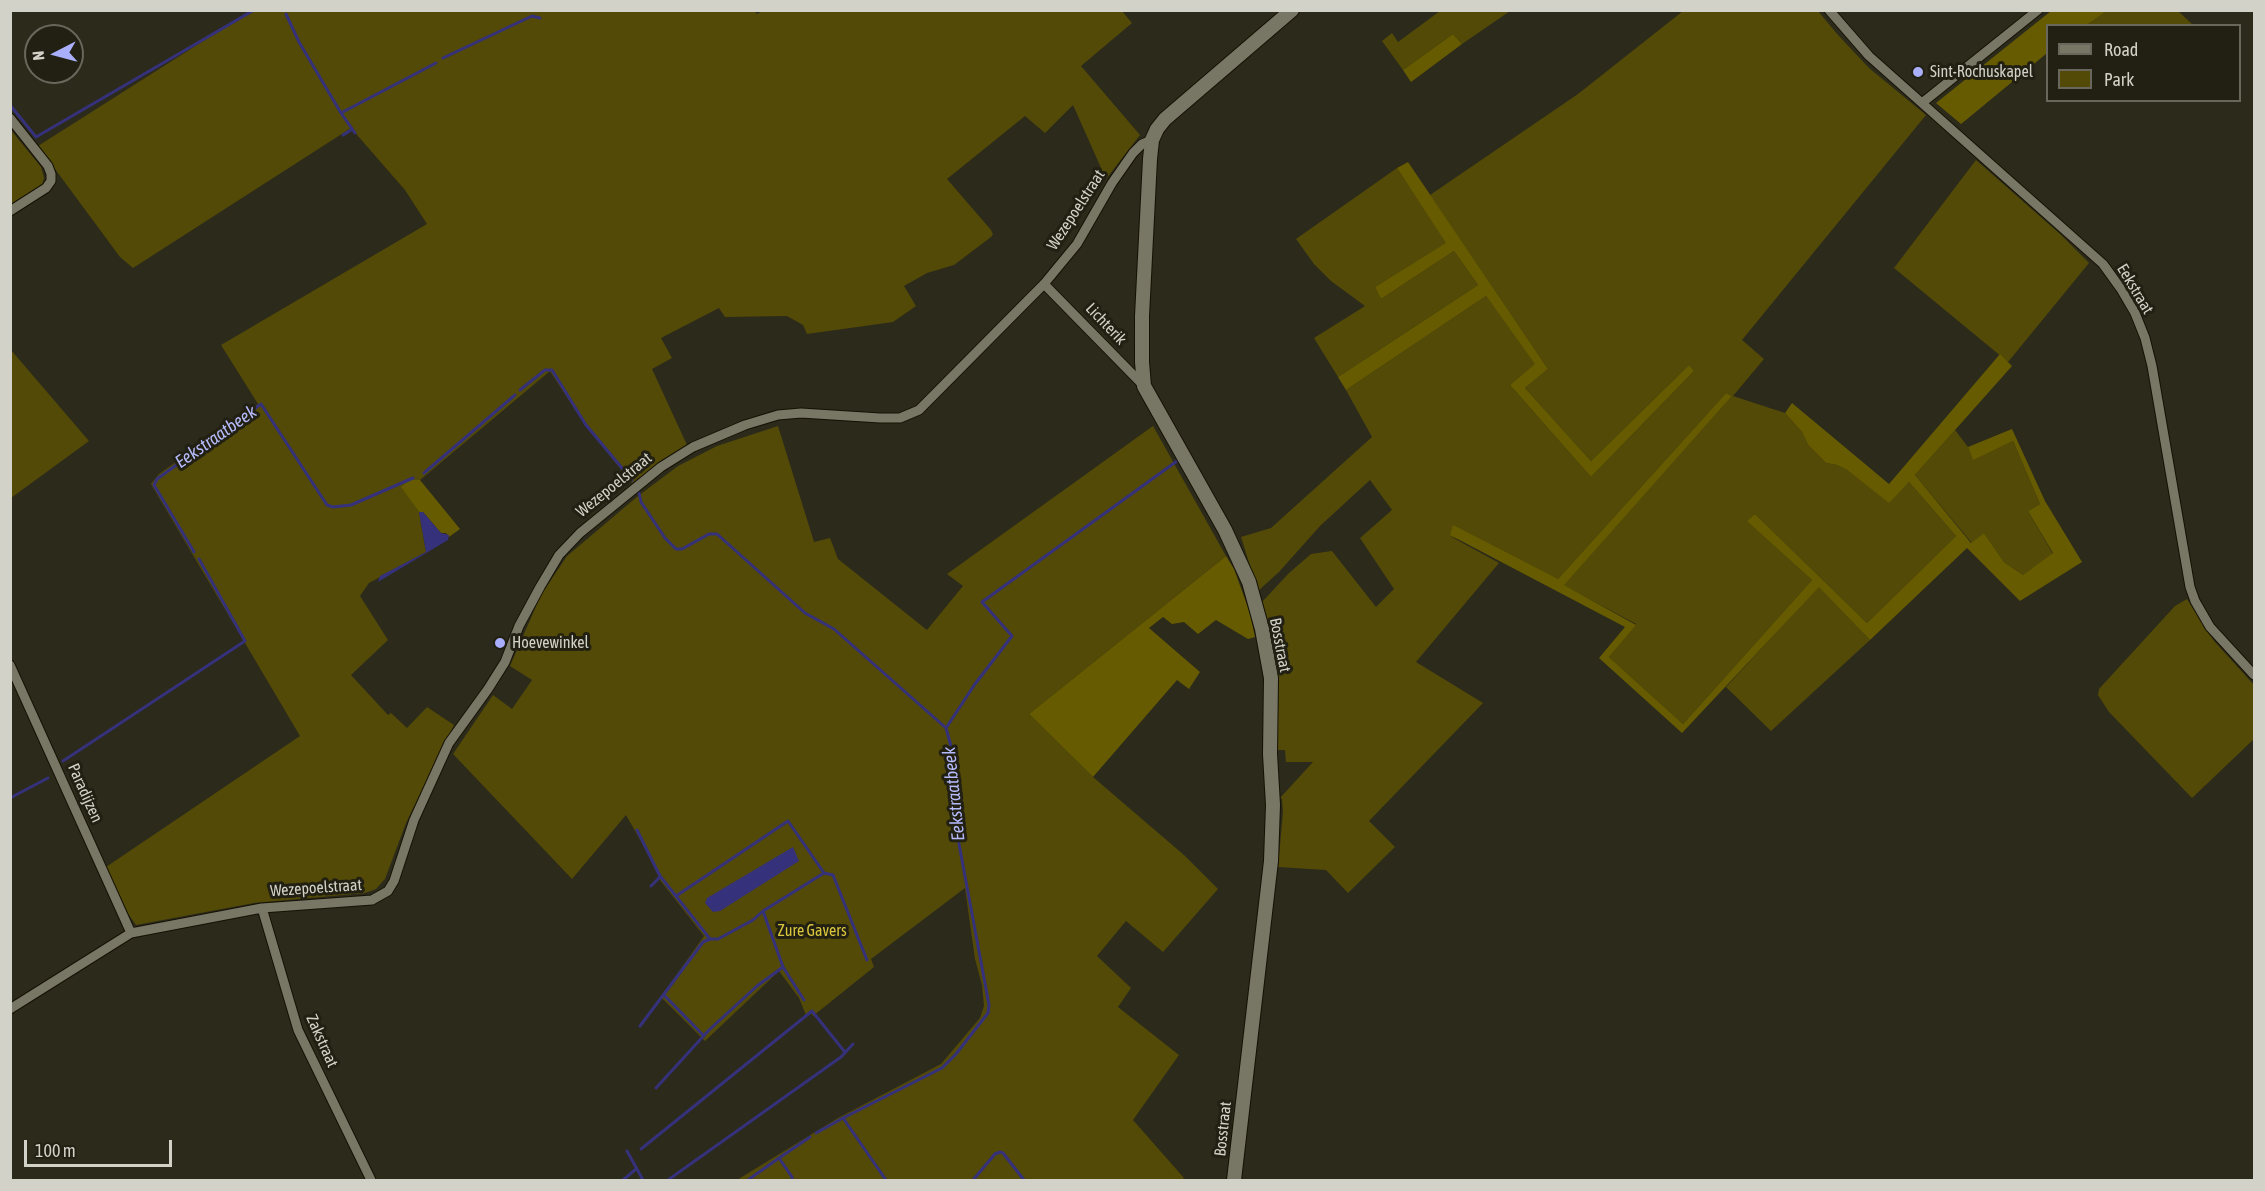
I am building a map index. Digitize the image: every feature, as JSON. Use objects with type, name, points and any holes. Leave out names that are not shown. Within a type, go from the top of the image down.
[{"type":"street","name":"Wezepoelstraat","points":[[10,1010],[131,933],[262,908],[372,900],[388,891],[394,881],[414,820],[449,743],[505,662],[519,626],[540,587],[560,555],[580,533],[660,467],[693,447],[745,425],[778,415],[801,413],[900,418],[919,410],[1044,284],[1077,244],[1112,183],[1133,153],[1142,144],[1152,140],[1166,118],[1292,10]]},
{"type":"street","name":"Eekstraat","points":[[1829,10],[1869,56],[2103,264],[2135,313],[2145,338],[2152,366],[2190,587],[2210,627],[2254,675]]},
{"type":"street","points":[[1922,103],[2038,10]]},
{"type":"street","points":[[10,118],[48,166],[51,181],[46,188],[10,211]]},
{"type":"street","name":"Bosstraat","points":[[1152,140],[1142,316],[1144,386],[1225,530],[1249,582],[1262,629],[1271,678],[1270,754],[1273,806],[1271,861],[1234,1180]]},
{"type":"street","name":"Lichterik","points":[[1044,284],[1078,316],[1144,386]]},
{"type":"street","name":"Paradijzen","points":[[10,665],[131,933]]},
{"type":"street","name":"Zakstraat","points":[[262,908],[298,1030],[371,1180]]},
{"type":"green space","points":[[252,10],[753,10],[757,14],[764,10],[1122,11],[1132,23],[1081,66],[1140,135],[1106,179],[1073,105],[1045,133],[1025,116],[947,179],[993,234],[954,265],[927,273],[904,286],[916,306],[893,322],[807,334],[803,325],[787,316],[725,317],[719,308],[661,338],[672,358],[652,369],[687,445],[632,483],[585,425],[550,371],[420,480],[409,480],[402,487],[419,512],[426,552],[369,583],[360,596],[388,640],[351,675],[388,715],[391,713],[407,728],[427,707],[454,725],[406,823],[385,879],[376,889],[365,893],[254,903],[136,925],[126,911],[106,867],[300,736],[151,484],[159,474],[258,404],[221,345],[427,224],[405,190],[351,128],[133,268],[120,257],[38,146]]},
{"type":"green space","points":[[1440,11],[1510,11],[1462,44],[1453,34],[1403,70],[1382,41],[1392,33],[1398,42]]},
{"type":"green space","points":[[1683,11],[1818,11],[1869,68],[1926,115],[1742,340],[1764,359],[1733,396],[1785,413],[1802,432],[1808,445],[1826,463],[1847,470],[1889,502],[1909,482],[1956,536],[1867,623],[1755,514],[1748,521],[1812,580],[1683,724],[1609,657],[1636,624],[1563,585],[1732,396],[1726,393],[1558,579],[1450,536],[1499,563],[1416,662],[1483,703],[1369,821],[1395,847],[1348,893],[1326,870],[1278,867],[1283,812],[1280,798],[1313,762],[1286,762],[1285,750],[1276,750],[1278,746],[1277,672],[1262,602],[1289,573],[1311,554],[1332,551],[1376,607],[1394,589],[1360,538],[1392,510],[1370,480],[1320,526],[1279,572],[1258,591],[1241,537],[1271,528],[1372,437],[1346,390],[1486,296],[1536,364],[1510,385],[1591,477],[1694,371],[1689,365],[1591,461],[1525,388],[1548,369],[1430,195],[1578,94]]},
{"type":"green space","points":[[2051,11],[2178,11],[2192,24],[2046,24],[2046,54],[1961,124]]},
{"type":"green space","points":[[10,129],[41,167],[44,178],[42,185],[11,204]]},
{"type":"green space","points":[[1976,160],[2060,234],[2089,263],[2008,362],[1894,268]]},
{"type":"green space","points":[[1397,168],[1447,243],[1375,287],[1381,299],[1454,251],[1478,285],[1338,377],[1314,338],[1365,306],[1331,281],[1314,264],[1296,239]]},
{"type":"green space","points":[[11,350],[89,441],[10,498]]},
{"type":"green space","name":"Zure Gavers","points":[[778,426],[814,542],[830,538],[838,559],[927,630],[963,586],[947,574],[1153,426],[1226,556],[1029,714],[1093,777],[1184,855],[1218,889],[1163,952],[1126,921],[1097,956],[1131,988],[1118,1007],[1179,1055],[1133,1120],[1184,1178],[1182,1180],[737,1180],[838,1118],[941,1064],[980,1018],[984,1006],[982,985],[975,959],[965,888],[871,959],[874,967],[813,1016],[810,1012],[806,1015],[799,998],[779,971],[705,1041],[661,997],[704,936],[660,880],[654,864],[626,815],[572,879],[453,754],[493,695],[512,709],[532,680],[510,666],[541,595],[567,556],[638,496],[678,466],[717,446]]},
{"type":"green space","points":[[1955,430],[1968,447],[1973,459],[2013,441],[2040,504],[2028,511],[2053,554],[2023,575],[2004,562],[1984,533],[1972,543],[1915,475]]},
{"type":"green space","points":[[1819,586],[1870,640],[1771,731],[1726,687]]},
{"type":"green space","points":[[2187,599],[2214,641],[2254,685],[2254,739],[2192,798],[2109,712],[2098,695],[2099,689],[2175,606]]},
{"type":"shaded area","points":[[2104,10],[2105,12],[2087,24],[2046,24],[2046,54],[1961,124],[1936,103],[2051,11]]},
{"type":"shaded area","points":[[1453,34],[1462,44],[1411,82],[1403,70]]},
{"type":"shaded area","points":[[1408,162],[1548,369],[1525,388],[1591,461],[1689,365],[1694,371],[1591,477],[1510,385],[1535,364],[1486,296],[1346,390],[1338,377],[1478,285],[1454,251],[1381,299],[1375,287],[1446,243],[1397,168]]},
{"type":"shaded area","points":[[2000,354],[2012,366],[1915,475],[1971,543],[1984,533],[2004,562],[2023,575],[2053,553],[2028,511],[2040,504],[2013,441],[1973,460],[1968,447],[2012,429],[2045,501],[2082,562],[2020,601],[1967,548],[1870,640],[1819,587],[1682,733],[1599,658],[1625,627],[1450,535],[1453,525],[1558,579],[1726,393],[1732,396],[1564,585],[1636,625],[1609,657],[1683,724],[1812,580],[1747,521],[1755,514],[1867,623],[1956,536],[1909,482],[1889,503],[1847,470],[1826,463],[1808,445],[1802,432],[1785,413],[1792,403],[1889,484]]},
{"type":"shaded area","points":[[409,480],[420,480],[460,529],[449,537],[446,533],[441,533],[423,512],[419,512],[401,487]]},
{"type":"shaded area","points":[[419,512],[423,512],[441,533],[449,535],[448,540],[378,582],[380,576],[426,552]]},
{"type":"shaded area","points":[[1226,556],[1234,569],[1250,613],[1255,637],[1248,639],[1216,620],[1198,634],[1184,622],[1172,624],[1163,617],[1149,628],[1200,672],[1189,689],[1177,680],[1093,777],[1029,714]]},
{"type":"shaded area","points":[[793,847],[799,861],[720,911],[713,912],[705,903],[707,898]]},
{"type":"waterway","points":[[10,105],[36,137],[254,10]]},
{"type":"waterway","points":[[286,14],[299,42],[341,113],[436,63]]},
{"type":"waterway","points":[[443,58],[532,16],[540,18]]},
{"type":"waterway","points":[[341,113],[355,133]]},
{"type":"waterway","points":[[343,135],[351,130]]},
{"type":"waterway","name":"Eekstraatbeek","points":[[520,390],[545,370],[552,370],[586,425],[632,480]]},
{"type":"waterway","name":"Eekstraatbeek","points":[[424,473],[515,395]]},
{"type":"waterway","name":"Eekstraatbeek","points":[[194,552],[154,485],[157,479],[261,404],[327,505],[333,507],[351,505],[413,478]]},
{"type":"waterway","points":[[946,728],[975,684],[1012,636],[982,602],[1177,461]]},
{"type":"waterway","name":"Eekstraatbeek","points":[[639,493],[641,502],[665,538],[676,549],[682,549],[709,534],[717,534],[805,613],[834,629],[946,728],[954,757],[959,844],[989,1005],[988,1013],[942,1068],[843,1118],[886,1180]]},
{"type":"waterway","name":"Eekstraatbeek","points":[[63,761],[245,641],[199,559]]},
{"type":"waterway","name":"Eekstraatbeek","points":[[10,798],[48,778]]},
{"type":"waterway","points":[[640,1026],[703,942],[718,939],[753,920],[763,911],[824,873],[788,821],[676,896]]},
{"type":"waterway","points":[[637,830],[660,876],[710,939]]},
{"type":"waterway","points":[[824,873],[833,875],[867,960]]},
{"type":"waterway","points":[[651,886],[660,877]]},
{"type":"waterway","points":[[763,911],[783,967],[804,1000]]},
{"type":"waterway","points":[[656,1088],[709,1030],[757,986],[783,967]]},
{"type":"waterway","points":[[664,995],[704,1036]]},
{"type":"waterway","points":[[641,1149],[812,1011],[844,1051]]},
{"type":"waterway","points":[[668,1180],[841,1057],[853,1044]]},
{"type":"waterway","points":[[816,1133],[843,1118]]},
{"type":"waterway","points":[[792,1180],[779,1158],[810,1137]]},
{"type":"waterway","points":[[627,1151],[643,1180]]},
{"type":"waterway","name":"Eekstraatbeek","points":[[973,1180],[995,1154],[1000,1152],[1024,1180]]},
{"type":"waterway","points":[[748,1180],[779,1158]]},
{"type":"waterway","points":[[623,1180],[636,1169]]},
{"type":"place","name":"Sint-Rochuskapel","points":[[1918,72]]},
{"type":"place","name":"Hoevewinkel","points":[[500,643]]}]
